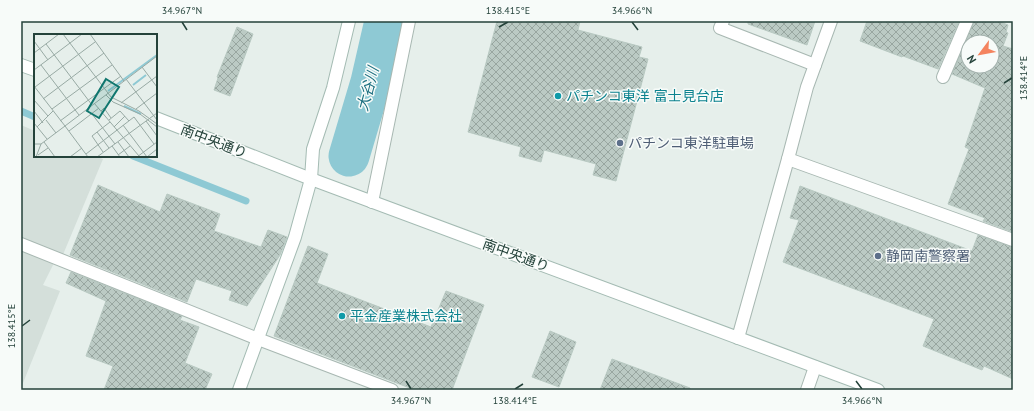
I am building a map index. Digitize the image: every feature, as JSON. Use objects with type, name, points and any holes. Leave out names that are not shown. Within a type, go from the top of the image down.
[{"type":"street","points":[[239,390],[295,236],[311,179],[314,150],[333,88],[348,21]]},
{"type":"street","points":[[372,202],[409,21]]},
{"type":"street","points":[[723,21],[720,28],[815,65]]},
{"type":"street","points":[[738,338],[807,87],[831,21]]},
{"type":"street","points":[[943,77],[967,21]]},
{"type":"street","points":[[21,65],[34,70]]},
{"type":"street","name":"南中央通り","points":[[157,118],[372,202],[878,390]]},
{"type":"street","points":[[788,159],[1013,240]]},
{"type":"street","points":[[21,244],[258,339],[392,390]]},
{"type":"street","points":[[807,390],[815,367]]},
{"type":"shaded area","points":[[21,125],[34,131],[34,157],[98,157],[103,159],[62,257],[56,259],[43,285],[60,291],[21,388]]},
{"type":"building","name":"パチンコ東洋 富士見台店","points":[[497,21],[580,21],[578,30],[642,47],[639,57],[648,59],[616,181],[593,175],[596,164],[544,150],[541,162],[519,156],[521,147],[468,132]]},
{"type":"building","points":[[748,21],[815,21],[807,45],[748,24]]},
{"type":"building","points":[[867,21],[959,21],[938,69],[860,41]]},
{"type":"building","points":[[974,21],[998,21],[1008,25],[1006,32],[1008,33],[1003,46],[1013,49],[1013,232],[983,221],[985,218],[948,204],[969,149],[965,147],[985,88],[952,74],[960,55],[960,74],[1000,74],[1000,34],[969,34]]},
{"type":"building","points":[[237,27],[253,34],[230,96],[214,90],[217,77]]},
{"type":"building","points":[[98,185],[160,212],[167,194],[220,214],[214,231],[261,247],[268,230],[287,237],[280,255],[247,306],[229,300],[232,291],[196,279],[187,302],[70,255]]},
{"type":"building","name":"静岡南警察署","points":[[800,186],[972,251],[978,235],[1013,247],[1013,379],[984,366],[982,370],[923,346],[934,319],[783,262],[799,220],[790,218]]},
{"type":"building","name":"平金産業株式会社","points":[[308,246],[328,254],[317,283],[431,327],[446,291],[484,305],[452,390],[415,390],[274,336]]},
{"type":"building","points":[[71,272],[182,316],[180,320],[199,327],[185,363],[212,374],[205,390],[104,390],[113,366],[86,356],[106,301],[66,283]]},
{"type":"building","points":[[550,331],[576,342],[559,387],[532,377]]},
{"type":"building","points":[[612,359],[690,388],[690,390],[600,390]]},
{"type":"waterway","name":"大谷川","points":[[349,156],[371,82],[385,21]]},
{"type":"waterway","points":[[21,111],[34,117]]},
{"type":"waterway","points":[[136,157],[246,201]]},
{"type":"place","name":"パチンコ東洋 富士見台店","points":[[558,96]]},
{"type":"place","name":"パチンコ東洋駐車場","points":[[620,143]]},
{"type":"place","name":"静岡南警察署","points":[[878,256]]},
{"type":"place","name":"平金産業株式会社","points":[[342,316]]}]
